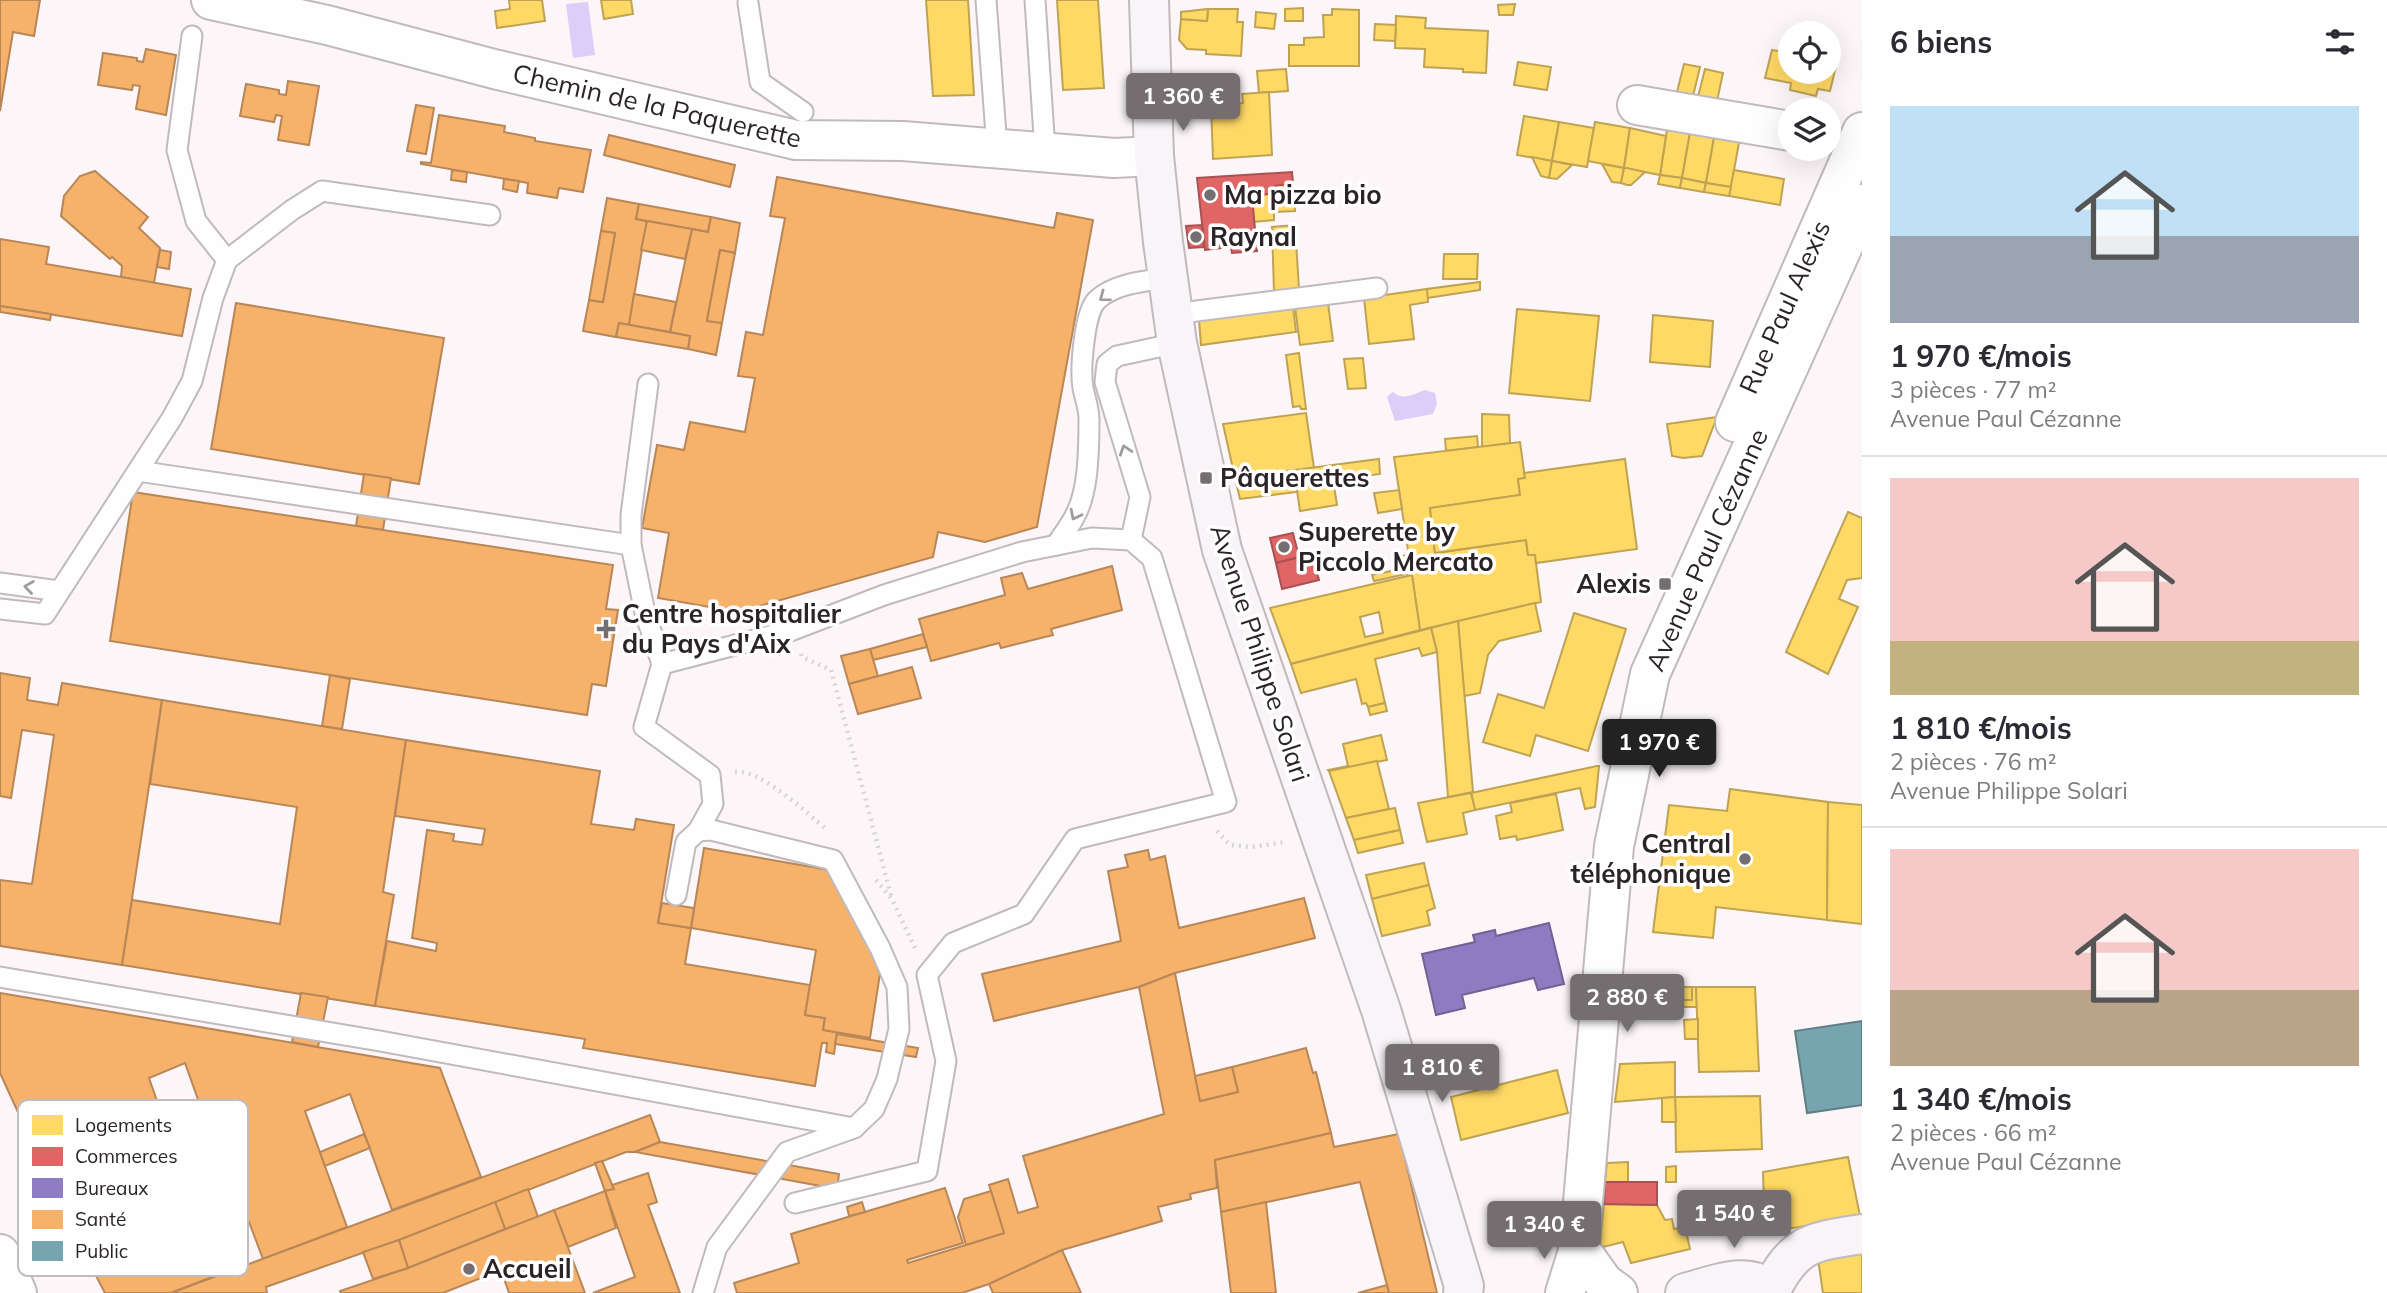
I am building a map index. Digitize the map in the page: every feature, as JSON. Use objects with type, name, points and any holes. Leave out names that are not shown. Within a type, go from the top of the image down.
[{"type":"main road","name":"Avenue Philippe Solari","points":[[1150,0],[1154,156],[1173,312],[1222,550],[1381,1010],[1468,1291]]},
{"type":"main road","points":[[1685,1293],[1738,1279],[1757,1280],[1771,1292],[1782,1268],[1792,1256],[1814,1242],[1862,1234]]},
{"type":"street","name":"Chemin de la Paquerette","points":[[211,0],[327,25],[494,69],[796,140],[903,141],[1114,158],[1154,156]]},
{"type":"street","points":[[1637,105],[1778,129]]},
{"type":"street","name":"Rue Paul Alexis","points":[[1698,565],[1701,511],[1849,138]]},
{"type":"street","name":"Avenue Paul Cézanne","points":[[1565,1293],[1579,1248],[1614,846],[1650,674],[1862,204]]},
{"type":"street","points":[[1579,1248],[1604,1283],[1618,1293]]},
{"type":"street","points":[[0,1254],[17,1293]]},
{"type":"lane","points":[[986,0],[997,148]]},
{"type":"lane","points":[[1035,0],[1045,151]]},
{"type":"lane","points":[[748,3],[760,82],[803,112]]},
{"type":"lane","points":[[192,36],[177,150],[196,221],[228,260]]},
{"type":"lane","points":[[0,609],[45,614],[172,418],[192,381],[213,298],[228,260],[292,210],[322,191],[490,215]]},
{"type":"lane","points":[[1056,545],[1076,515],[1084,492],[1089,417],[1083,386],[1084,354],[1087,324],[1096,301],[1114,289],[1143,281],[1173,312]]},
{"type":"lane","points":[[1131,540],[1140,497],[1105,382],[1107,364],[1173,312],[1377,288]]},
{"type":"lane","points":[[648,384],[631,515],[631,545],[645,612],[662,664],[644,727],[710,775],[713,804],[698,831],[686,842],[676,895]]},
{"type":"lane","points":[[138,471],[631,545]]},
{"type":"lane","points":[[662,664],[793,630],[884,595],[1022,552],[1092,538],[1131,540],[1152,558],[1226,802],[1075,839],[1024,914],[953,943],[927,975],[946,1060],[927,1171],[794,1203]]},
{"type":"lane","points":[[0,583],[59,592]]},
{"type":"lane","points":[[698,831],[711,830],[833,860],[897,987],[899,1030],[887,1079],[874,1109],[854,1128],[787,1152],[717,1247],[703,1293]]},
{"type":"lane","points":[[0,977],[380,1041],[854,1128]]},
{"type":"path","points":[[793,630],[802,657],[831,670],[892,899]]},
{"type":"path","points":[[1206,806],[1213,827],[1230,845],[1252,847],[1321,837]]},
{"type":"shaded area","points":[[588,2],[595,55],[573,58],[566,4]]},
{"type":"shaded area","points":[[1425,390],[1435,393],[1437,404],[1433,414],[1395,421],[1387,397],[1393,392],[1405,396]]},
{"type":"building: Logements","points":[[509,0],[542,0],[545,21],[497,28],[495,11],[510,9]]},
{"type":"building: Logements","points":[[601,0],[631,0],[633,14],[604,19]]},
{"type":"building: Logements","points":[[926,0],[968,0],[974,95],[933,96]]},
{"type":"building: Logements","points":[[1057,0],[1098,0],[1104,88],[1063,90]]},
{"type":"building: Logements","points":[[1515,4],[1513,15],[1499,15],[1498,5]]},
{"type":"building: Logements","points":[[1303,8],[1303,21],[1285,21],[1285,9]]},
{"type":"building: Logements","points":[[1208,9],[1238,9],[1237,22],[1243,22],[1241,56],[1206,54],[1206,50],[1187,49],[1179,40],[1181,19],[1207,21]]},
{"type":"building: Logements","points":[[1208,9],[1207,21],[1181,19],[1181,12]]},
{"type":"building: Logements","points":[[1332,9],[1359,10],[1359,66],[1289,66],[1289,45],[1304,45],[1304,38],[1324,37],[1323,15],[1332,15]]},
{"type":"building: Logements","points":[[1256,12],[1276,14],[1274,29],[1255,27]]},
{"type":"building: Logements","points":[[1396,16],[1426,18],[1425,28],[1488,31],[1486,73],[1424,67],[1425,49],[1395,48]]},
{"type":"building: Logements","points":[[1375,24],[1396,25],[1395,41],[1374,40]]},
{"type":"building: Logements","points":[[1772,50],[1778,51],[1778,80],[1765,78]]},
{"type":"building: Logements","points":[[1518,62],[1551,67],[1547,90],[1514,85]]},
{"type":"building: Logements","points":[[1684,64],[1700,67],[1693,96],[1677,92]]},
{"type":"building: Logements","points":[[1286,69],[1288,91],[1259,93],[1257,71]]},
{"type":"building: Logements","points":[[1705,69],[1723,73],[1717,101],[1698,97]]},
{"type":"building: Logements","points":[[1791,84],[1832,84],[1830,91],[1818,89],[1816,96],[1790,90]]},
{"type":"building: Logements","points":[[1269,92],[1272,155],[1213,159],[1211,105],[1243,103],[1242,94]]},
{"type":"building: Logements","points":[[1524,116],[1559,122],[1552,161],[1517,155]]},
{"type":"building: Logements","points":[[1559,122],[1594,128],[1587,167],[1552,161]]},
{"type":"building: Logements","points":[[1595,122],[1630,128],[1624,168],[1588,161]]},
{"type":"building: Logements","points":[[1668,123],[1691,127],[1682,178],[1660,175]]},
{"type":"building: Logements","points":[[1691,127],[1715,132],[1706,183],[1682,178]]},
{"type":"building: Logements","points":[[1630,128],[1666,136],[1660,175],[1624,168]]},
{"type":"building: Logements","points":[[1715,132],[1740,137],[1731,187],[1706,183]]},
{"type":"building: Logements","points":[[1532,157],[1552,161],[1549,178],[1541,176]]},
{"type":"building: Logements","points":[[1552,161],[1572,165],[1557,179],[1549,178]]},
{"type":"building: Logements","points":[[1602,164],[1624,168],[1621,183],[1612,182]]},
{"type":"building: Logements","points":[[1624,168],[1645,172],[1631,185],[1627,185],[1621,183]]},
{"type":"building: Logements","points":[[1734,170],[1784,179],[1780,205],[1729,196]]},
{"type":"building: Logements","points":[[1660,175],[1682,178],[1680,188],[1658,184]]},
{"type":"building: Logements","points":[[1682,178],[1706,183],[1704,192],[1680,188]]},
{"type":"building: Logements","points":[[1293,183],[1295,211],[1274,212],[1274,220],[1253,222],[1252,196],[1276,193],[1275,186]]},
{"type":"building: Logements","points":[[1706,183],[1731,187],[1729,196],[1704,192]]},
{"type":"building: Logements","points":[[1295,225],[1299,289],[1274,292],[1272,227]]},
{"type":"building: Logements","points":[[1444,254],[1478,254],[1477,279],[1443,279]]},
{"type":"building: Logements","points":[[1480,282],[1480,290],[1427,298],[1427,289]]},
{"type":"building: Logements","points":[[1427,289],[1428,302],[1410,305],[1414,339],[1369,344],[1364,298]]},
{"type":"building: Logements","points":[[1328,303],[1333,341],[1300,345],[1295,307]]},
{"type":"building: Logements","points":[[1293,307],[1296,332],[1201,345],[1199,319]]},
{"type":"building: Logements","points":[[1517,309],[1599,316],[1590,401],[1509,393]]},
{"type":"building: Logements","points":[[1653,315],[1713,321],[1710,367],[1650,362]]},
{"type":"building: Logements","points":[[1299,353],[1306,409],[1293,407],[1286,355]]},
{"type":"building: Logements","points":[[1363,358],[1366,388],[1348,389],[1344,359]]},
{"type":"building: Logements","points":[[1306,413],[1314,468],[1235,478],[1223,424]]},
{"type":"building: Logements","points":[[1482,414],[1509,415],[1510,443],[1482,447]]},
{"type":"building: Logements","points":[[1717,417],[1702,456],[1672,456],[1667,424]]},
{"type":"building: Logements","points":[[1477,436],[1478,447],[1446,451],[1445,439]]},
{"type":"building: Logements","points":[[1520,442],[1525,478],[1518,479],[1520,495],[1430,508],[1435,553],[1526,540],[1528,555],[1535,555],[1541,602],[1420,630],[1394,457]]},
{"type":"building: Logements","points":[[1379,459],[1380,474],[1333,480],[1337,505],[1300,511],[1294,470]]},
{"type":"building: Logements","points":[[1625,459],[1637,549],[1536,563],[1535,555],[1528,555],[1526,540],[1435,553],[1430,508],[1520,495],[1518,479],[1525,478],[1524,473]]},
{"type":"building: Logements","points":[[1294,470],[1297,492],[1240,499],[1235,478]]},
{"type":"building: Logements","points":[[1399,490],[1402,509],[1378,513],[1374,493]]},
{"type":"building: Logements","points":[[1848,512],[1862,518],[1862,578],[1847,580],[1839,599],[1858,607],[1828,674],[1786,652]]},
{"type":"building: Logements","points":[[1409,554],[1412,573],[1402,575],[1399,557]]},
{"type":"building: Logements","points":[[1401,569],[1402,575],[1374,581],[1372,575]]},
{"type":"building: Logements","points":[[1412,575],[1420,630],[1291,664],[1270,608]],"holes":[[[1379,612],[1383,633],[1365,637],[1360,617]]]},
{"type":"building: Logements","points":[[1535,603],[1541,631],[1499,641],[1488,655],[1480,693],[1464,696],[1458,621]]},
{"type":"building: Logements","points":[[1574,613],[1626,629],[1588,751],[1536,735],[1530,756],[1483,742],[1498,694],[1544,708]]},
{"type":"building: Logements","points":[[1458,621],[1473,792],[1448,797],[1437,652],[1431,628]]},
{"type":"building: Logements","points":[[1431,628],[1437,652],[1422,656],[1419,648],[1375,659],[1385,703],[1368,707],[1366,703],[1362,704],[1356,679],[1301,693],[1291,664]]},
{"type":"building: Logements","points":[[1385,703],[1387,711],[1370,715],[1368,707]]},
{"type":"building: Logements","points":[[1381,735],[1387,760],[1328,770],[1348,766],[1343,744]]},
{"type":"building: Logements","points":[[1377,761],[1389,809],[1346,818],[1329,771]]},
{"type":"building: Logements","points":[[1599,766],[1595,807],[1585,809],[1580,788],[1475,810],[1471,793]]},
{"type":"building: Logements","name":"Central téléphonique","points":[[1730,789],[1828,802],[1827,920],[1716,907],[1713,938],[1653,932],[1669,805],[1727,811]]},
{"type":"building: Logements","points":[[1471,793],[1475,810],[1463,813],[1467,834],[1427,842],[1418,803]]},
{"type":"building: Logements","points":[[1556,794],[1563,830],[1517,840],[1516,836],[1500,839],[1496,816],[1512,812],[1510,803]]},
{"type":"building: Logements","points":[[1828,802],[1862,805],[1862,924],[1827,920]]},
{"type":"building: Logements","points":[[1395,808],[1400,830],[1354,840],[1346,818]]},
{"type":"building: Logements","points":[[1400,830],[1403,843],[1358,853],[1354,840]]},
{"type":"building: Logements","points":[[1424,863],[1429,885],[1372,899],[1366,875]]},
{"type":"building: Logements","points":[[1429,885],[1435,908],[1427,911],[1430,925],[1382,936],[1372,899]]},
{"type":"building: Logements","points":[[1623,987],[1692,987],[1692,1000],[1670,1000],[1669,1007],[1622,1006]]},
{"type":"building: Logements","points":[[1692,987],[1696,987],[1697,1007],[1669,1007],[1670,1000],[1692,1000]]},
{"type":"building: Logements","points":[[1696,987],[1755,987],[1759,1071],[1699,1072]]},
{"type":"building: Logements","points":[[1698,1019],[1698,1039],[1685,1039],[1684,1020]]},
{"type":"building: Logements","points":[[1473,1051],[1478,1068],[1447,1076],[1443,1058]]},
{"type":"building: Logements","points":[[1675,1062],[1675,1097],[1615,1102],[1620,1064]]},
{"type":"building: Logements","points":[[1557,1070],[1568,1113],[1461,1140],[1451,1097]]},
{"type":"building: Logements","points":[[1760,1096],[1762,1149],[1676,1152],[1675,1097]]},
{"type":"building: Logements","points":[[1675,1097],[1676,1122],[1662,1122],[1662,1098]]},
{"type":"building: Logements","points":[[1848,1157],[1860,1216],[1765,1233],[1763,1172]]},
{"type":"building: Logements","points":[[1628,1162],[1628,1182],[1605,1182],[1607,1163]]},
{"type":"building: Logements","points":[[1676,1166],[1676,1182],[1666,1182],[1666,1167]]},
{"type":"building: Logements","points":[[1604,1204],[1657,1205],[1665,1220],[1672,1219],[1674,1229],[1685,1227],[1690,1249],[1631,1263],[1623,1242],[1599,1248]]},
{"type":"building: Logements","points":[[1862,1253],[1862,1293],[1823,1293],[1818,1259]]},
{"type":"building: Commerces","points":[[1292,172],[1293,183],[1275,186],[1276,193],[1252,196],[1257,251],[1232,253],[1231,247],[1205,250],[1197,178]]},
{"type":"building: Commerces","points":[[1202,225],[1204,247],[1189,248],[1186,226]]},
{"type":"building: Commerces","name":"Superette by Piccolo Mercato","points":[[1293,533],[1299,557],[1276,563],[1270,538]]},
{"type":"building: Commerces","points":[[1312,554],[1319,580],[1282,589],[1276,563]]},
{"type":"building: Commerces","points":[[1605,1182],[1657,1182],[1657,1205],[1604,1204]]},
{"type":"building: Bureaux","points":[[1549,923],[1564,984],[1538,990],[1534,978],[1462,995],[1465,1008],[1436,1015],[1422,954],[1475,942],[1473,935],[1495,930],[1496,936]]},
{"type":"building: Santé","points":[[0,0],[40,0],[34,36],[13,32],[0,111]]},
{"type":"building: Santé","points":[[146,49],[176,55],[166,115],[136,109],[140,86],[133,85],[132,90],[98,85],[103,53],[137,58],[137,61],[143,62]]},
{"type":"building: Santé","points":[[288,81],[319,86],[309,145],[278,140],[282,116],[276,115],[274,122],[240,116],[246,84],[279,90],[279,94],[286,95]]},
{"type":"building: Santé","points":[[416,105],[434,108],[426,154],[407,151]]},
{"type":"building: Santé","points":[[439,115],[505,126],[504,132],[535,138],[535,141],[591,150],[583,192],[559,188],[557,198],[527,193],[528,183],[421,164],[431,163]]},
{"type":"building: Santé","points":[[609,135],[735,165],[730,187],[604,155]]},
{"type":"building: Santé","points":[[452,170],[467,172],[466,182],[451,180]]},
{"type":"building: Santé","points":[[95,171],[148,217],[139,228],[160,248],[154,283],[121,277],[122,266],[112,257],[110,259],[61,216],[64,196],[80,176]]},
{"type":"building: Santé","points":[[777,177],[1054,228],[1057,213],[1093,220],[1037,527],[985,542],[938,532],[933,557],[738,612],[658,598],[669,533],[642,528],[657,445],[684,450],[690,422],[745,432],[755,378],[738,376],[746,332],[763,335],[785,218],[770,216]]},
{"type":"building: Santé","points":[[504,179],[519,181],[517,192],[503,189]]},
{"type":"building: Santé","points":[[607,198],[639,204],[636,219],[647,221],[629,325],[619,323],[616,337],[583,331],[589,300],[603,302],[615,233],[601,231]]},
{"type":"building: Santé","points":[[639,204],[711,217],[708,232],[636,219]]},
{"type":"building: Santé","points":[[711,217],[740,223],[735,253],[720,250],[707,321],[722,323],[716,355],[688,349],[690,336],[670,332],[692,229],[708,232]]},
{"type":"building: Santé","points":[[647,221],[692,229],[685,259],[641,250]]},
{"type":"building: Santé","points":[[601,231],[615,233],[603,302],[589,300]]},
{"type":"building: Santé","points":[[0,239],[49,247],[46,264],[191,289],[182,336],[0,306]]},
{"type":"building: Santé","points":[[160,250],[171,252],[169,269],[157,267]]},
{"type":"building: Santé","points":[[720,250],[735,253],[722,323],[707,321]]},
{"type":"building: Santé","points":[[634,294],[676,302],[670,332],[629,325]]},
{"type":"building: Santé","points":[[236,303],[444,338],[419,484],[211,449]]},
{"type":"building: Santé","points":[[0,306],[51,314],[50,320],[0,312]]},
{"type":"building: Santé","points":[[619,323],[690,336],[688,349],[616,337]]},
{"type":"building: Santé","points":[[364,474],[391,478],[383,530],[356,526]]},
{"type":"building: Santé","points":[[133,492],[613,565],[606,609],[618,610],[606,686],[592,684],[587,715],[110,641]]},
{"type":"building: Santé","points":[[1112,566],[1122,610],[1051,629],[1053,635],[1001,648],[999,643],[931,661],[919,619],[1005,595],[1001,578],[1022,573],[1028,589]]},
{"type":"building: Santé","points":[[923,634],[927,647],[873,660],[870,649]]},
{"type":"building: Santé","points":[[870,649],[878,676],[849,684],[841,656]]},
{"type":"building: Santé","points":[[912,667],[921,698],[858,714],[849,684]]},
{"type":"building: Santé","points":[[0,673],[30,678],[27,700],[58,705],[62,683],[162,700],[122,965],[0,946],[0,880],[32,884],[54,735],[22,730],[11,798],[0,796]]},
{"type":"building: Santé","points":[[330,675],[350,679],[342,729],[322,726]]},
{"type":"building: Santé","points":[[162,700],[406,740],[383,892],[394,895],[375,1006],[122,965],[132,900],[280,924],[297,807],[150,784]]},
{"type":"building: Santé","points":[[406,740],[600,771],[591,824],[634,830],[636,819],[674,825],[658,923],[691,928],[685,964],[810,985],[805,1015],[825,1018],[823,1030],[837,1032],[834,1054],[826,1052],[827,1043],[822,1043],[815,1086],[583,1048],[585,1039],[375,1006],[387,941],[436,951],[437,943],[412,938],[427,830],[454,834],[453,841],[482,845],[485,829],[395,816]]},
{"type":"building: Santé","points":[[704,848],[829,870],[882,961],[870,1038],[823,1030],[825,1018],[805,1015],[816,950],[691,928]]},
{"type":"building: Santé","points":[[1148,850],[1150,860],[1165,856],[1179,928],[1304,898],[1315,938],[1175,973],[1139,987],[994,1021],[982,974],[1121,941],[1108,871],[1128,867],[1125,855]]},
{"type":"building: Santé","points":[[662,903],[694,908],[691,928],[658,923]]},
{"type":"building: Santé","points":[[1175,973],[1200,1101],[1238,1092],[1232,1067],[1306,1048],[1313,1073],[1316,1072],[1331,1133],[1215,1160],[1217,1188],[1190,1194],[1191,1199],[1158,1207],[1162,1221],[1062,1250],[989,1284],[962,1293],[737,1293],[734,1283],[799,1263],[791,1234],[945,1188],[963,1243],[907,1260],[908,1263],[1004,1233],[989,1185],[1008,1179],[1018,1213],[1038,1207],[1023,1156],[1164,1114],[1139,987]]},
{"type":"building: Santé","points":[[0,993],[440,1068],[481,1177],[392,1210],[350,1094],[305,1111],[347,1227],[263,1259],[248,1219],[248,1100],[198,1100],[185,1063],[149,1078],[157,1100],[18,1100],[18,1112],[0,1073]]},
{"type":"building: Santé","points":[[301,993],[328,997],[318,1047],[292,1042]]},
{"type":"building: Santé","points":[[837,1034],[918,1048],[916,1057],[835,1044]]},
{"type":"building: Santé","points":[[1232,1067],[1238,1092],[1200,1101],[1195,1076]]},
{"type":"building: Santé","points":[[650,1115],[660,1142],[635,1152],[626,1152],[399,1240],[266,1287],[267,1293],[171,1293],[217,1276],[248,1276],[248,1264]]},
{"type":"building: Santé","points":[[1331,1133],[1334,1147],[1399,1134],[1437,1293],[1389,1293],[1360,1182],[1221,1212],[1215,1160]]},
{"type":"building: Santé","points":[[364,1134],[370,1148],[325,1166],[320,1152]]},
{"type":"building: Santé","points":[[660,1142],[839,1174],[837,1189],[635,1152]]},
{"type":"building: Santé","points":[[602,1161],[614,1189],[605,1191],[595,1163]]},
{"type":"building: Santé","points":[[648,1173],[657,1202],[648,1205],[680,1293],[593,1293],[635,1277],[605,1191],[614,1189],[612,1185]]},
{"type":"building: Santé","points":[[528,1189],[538,1217],[505,1229],[495,1202]]},
{"type":"building: Santé","points":[[605,1191],[616,1228],[568,1247],[554,1210]]},
{"type":"building: Santé","points":[[991,1191],[1004,1233],[966,1245],[958,1217],[964,1199]]},
{"type":"building: Santé","points":[[495,1202],[505,1229],[408,1268],[399,1240]]},
{"type":"building: Santé","points":[[862,1202],[865,1212],[849,1216],[847,1207]]},
{"type":"building: Santé","points":[[1266,1202],[1276,1293],[1231,1293],[1221,1212]]},
{"type":"building: Santé","points":[[554,1210],[585,1293],[509,1293],[501,1270],[443,1293],[340,1291],[408,1268]]},
{"type":"building: Santé","points":[[399,1240],[408,1268],[373,1279],[363,1252]]},
{"type":"building: Santé","points":[[1062,1250],[1081,1293],[993,1293],[989,1284]]},
{"type":"building: Santé","points":[[96,1276],[214,1276],[171,1293],[105,1293]]},
{"type":"building: Santé","points":[[1387,1285],[1389,1293],[1358,1293]]},
{"type":"building: Public","points":[[1862,1021],[1862,1105],[1807,1113],[1795,1031]]},
{"type":"place","name":"Ma pizza bio","points":[[1210,195]]},
{"type":"place","name":"Raynal","points":[[1196,237]]},
{"type":"place","name":"Pâquerettes","points":[[1206,478]]},
{"type":"place","name":"Superette by Piccolo Mercato","points":[[1284,547]]},
{"type":"place","name":"Alexis","points":[[1665,584]]},
{"type":"place","name":"Centre hospitalier du Pays d'Aix","points":[[606,629]]},
{"type":"place","name":"Central téléphonique","points":[[1745,859]]},
{"type":"place","name":"Accueil","points":[[469,1269]]}]
